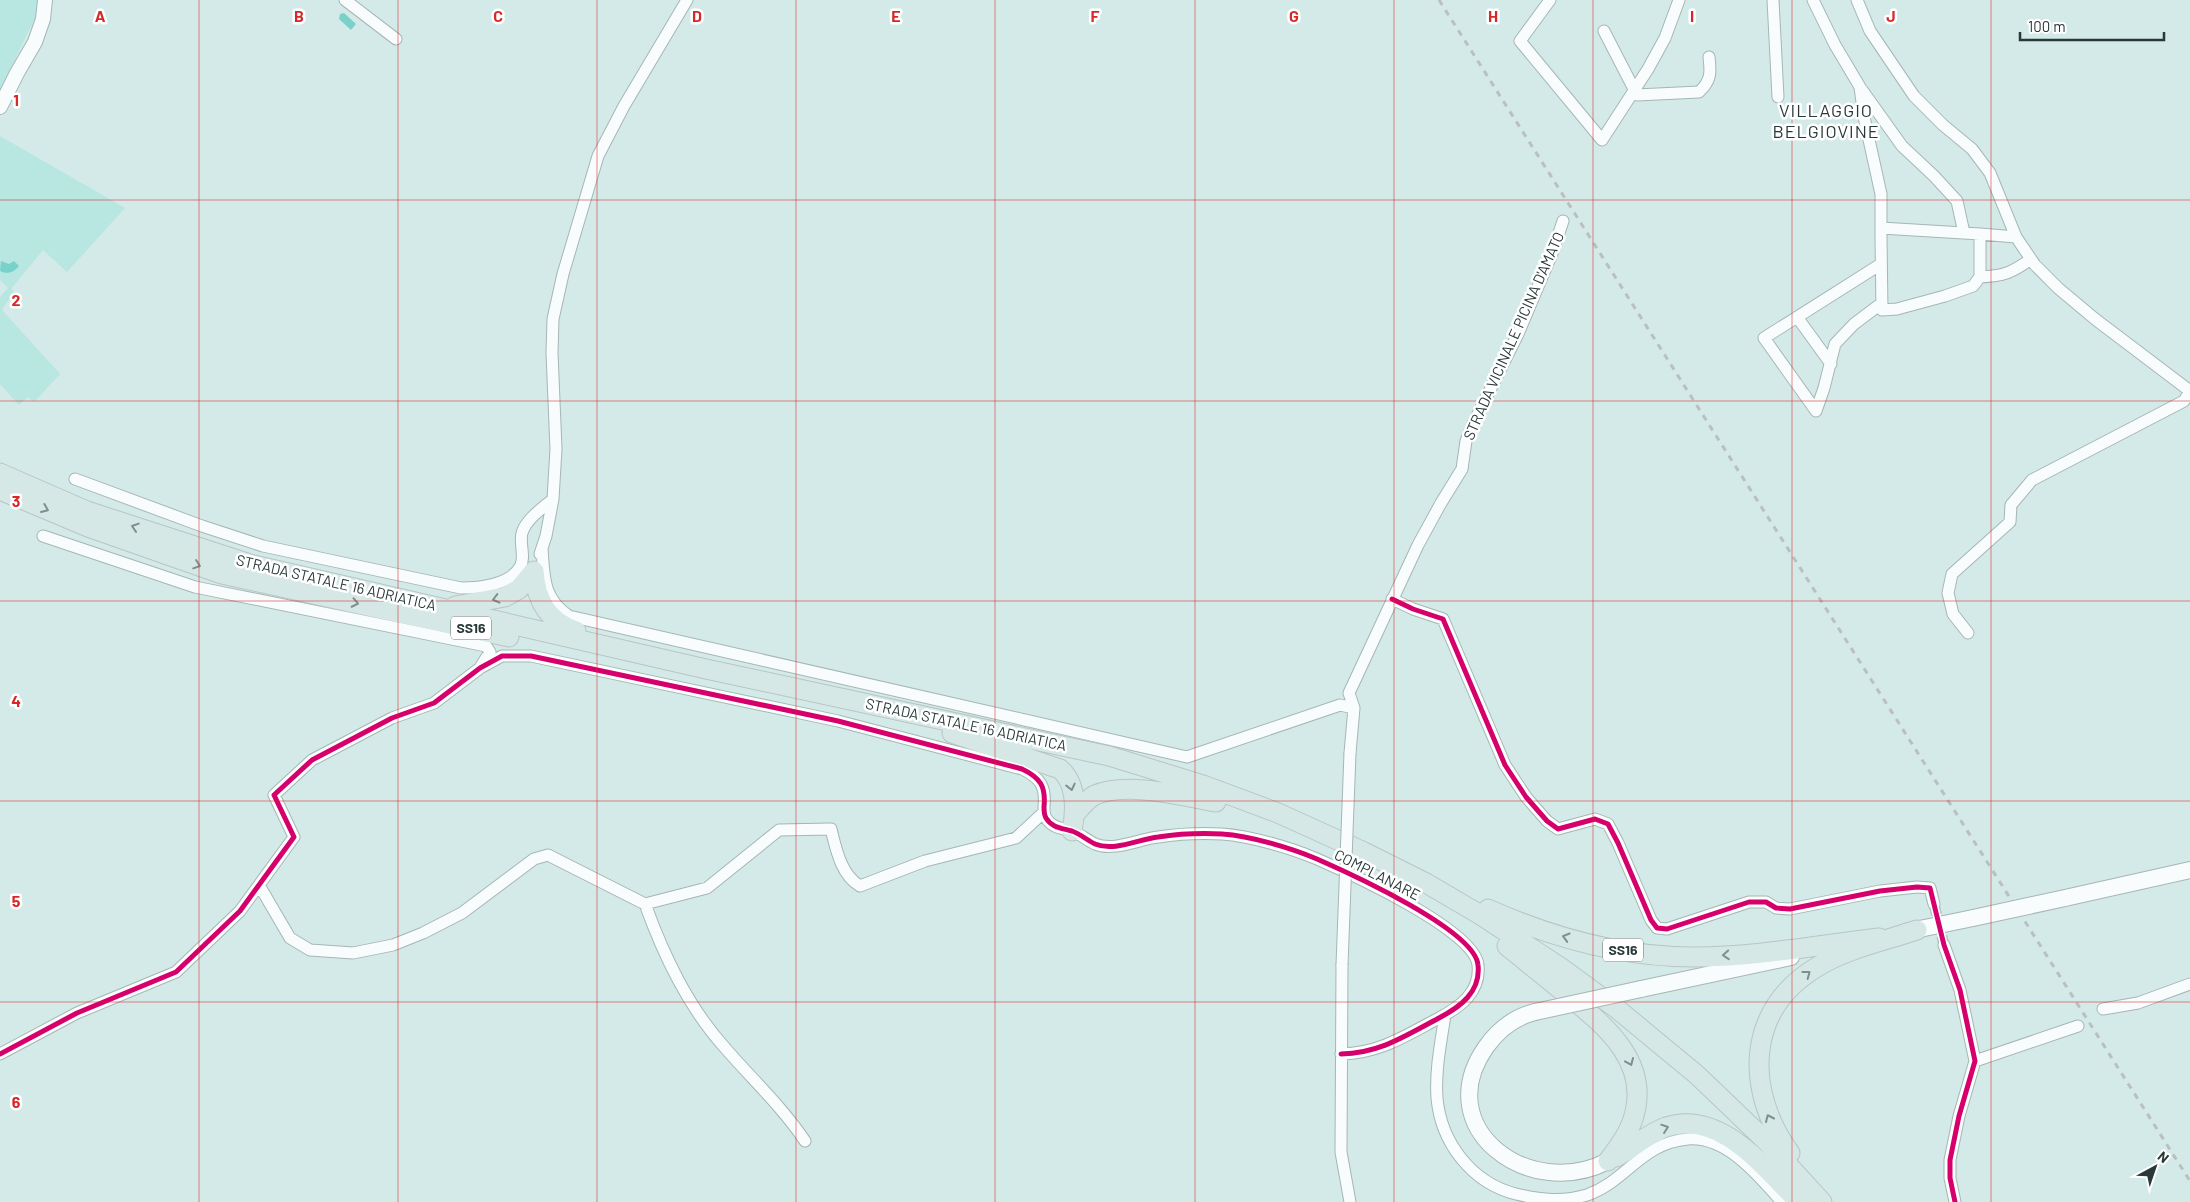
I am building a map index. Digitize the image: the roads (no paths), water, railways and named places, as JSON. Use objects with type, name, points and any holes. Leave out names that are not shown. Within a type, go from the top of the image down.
[{"type":"highway","name":"STRADA STATALE 16 ADRIATICA","points":[[0,473],[87,511],[250,564],[706,669],[1006,733],[1130,762],[1203,785],[1270,810],[1383,862],[1479,914],[1560,967],[1673,1053],[1729,1105],[1785,1161],[1822,1202]]},
{"type":"highway","name":"STRADA STATALE 16 ADRIATICA","points":[[0,490],[88,527],[222,574],[1108,768],[1216,802],[1290,831],[1354,860],[1443,906],[1507,946],[1607,1016],[1674,1070],[1756,1148],[1806,1202]]},
{"type":"highway","name":"SS16","points":[[436,607],[462,606],[505,597],[519,589],[534,571]]},
{"type":"highway","name":"SS16","points":[[534,571],[540,600],[546,613],[568,628],[588,634],[607,645]]},
{"type":"highway","points":[[952,733],[1060,769],[1071,782],[1074,822]]},
{"type":"highway","points":[[1074,822],[1086,802],[1095,795],[1110,792],[1143,790],[1216,802]]},
{"type":"highway","name":"SS16","points":[[1383,862],[1527,925],[1572,939],[1618,950],[1655,955],[1700,957],[1754,953],[1879,938]]},
{"type":"highway","points":[[1826,1202],[1786,1147],[1767,1115],[1761,1096],[1758,1072],[1764,1032],[1781,1000],[1792,986],[1811,971],[1833,959],[1917,930]]},
{"type":"highway","name":"SS16","points":[[1507,946],[1601,1023],[1616,1038],[1628,1058],[1636,1082],[1636,1111],[1626,1135],[1608,1161]]},
{"type":"highway","points":[[1608,1161],[1651,1134],[1665,1128],[1680,1124],[1702,1125],[1722,1132],[1737,1142],[1799,1202]]},
{"type":"main road","points":[[1608,1161],[1589,1173],[1571,1179],[1551,1180],[1534,1178],[1515,1171],[1502,1162],[1480,1137],[1474,1123],[1470,1100],[1472,1079],[1478,1060],[1487,1046],[1502,1030],[1519,1018],[1535,1012],[2190,870]]},
{"type":"street","points":[[0,107],[17,72],[35,42],[43,18],[45,0]]},
{"type":"street","points":[[345,0],[396,39]]},
{"type":"street","points":[[534,571],[542,548],[553,499],[556,450],[552,353],[553,319],[563,274],[598,156],[624,106],[687,0]]},
{"type":"street","points":[[1550,0],[1520,41],[1602,140],[1648,70],[1665,38],[1679,0]]},
{"type":"street","points":[[1773,0],[1778,97]]},
{"type":"street","points":[[1812,0],[1860,87],[1902,146],[1957,201],[1964,233]]},
{"type":"street","points":[[1857,0],[1870,31],[1914,96],[1942,124],[1972,149],[1990,173],[2016,237],[2031,259],[2058,288],[2190,391],[2184,401],[2032,480],[2011,505],[2010,522],[1952,574],[1948,593],[1953,614],[1968,633]]},
{"type":"street","points":[[1604,31],[1637,95],[1699,92],[1707,85],[1711,75],[1709,57]]},
{"type":"street","points":[[1860,87],[1864,117],[1881,194],[1882,310],[1919,304],[1973,286],[1980,277],[1980,234]]},
{"type":"street","name":"STRADA VICINALE PICINA D'AMATO","points":[[1350,1202],[1341,1152],[1342,965],[1350,753],[1354,708],[1349,693],[1392,598],[1440,503],[1462,469],[1466,442],[1473,424],[1518,334],[1553,251],[1563,221]]},
{"type":"street","points":[[1881,228],[2016,237]]},
{"type":"street","points":[[1980,277],[2002,276],[2016,270],[2031,259]]},
{"type":"street","points":[[1881,264],[1764,338],[1816,411],[1831,364],[1835,344],[1854,324],[1882,303]]},
{"type":"street","points":[[1797,317],[1831,364]]},
{"type":"street","points":[[74,479],[202,526],[263,546],[461,588],[486,587],[510,576],[520,566],[522,551],[521,534],[525,525],[553,499]]},
{"type":"street","points":[[43,536],[195,587],[486,646],[490,652],[480,668]]},
{"type":"street","points":[[542,548],[547,591],[555,606],[569,616],[1186,757],[1340,705],[1354,708]]},
{"type":"street","points":[[1392,598],[1413,609],[1443,619],[1490,736],[1515,782],[1547,821],[1558,829],[1595,819],[1608,824],[1651,920],[1657,928],[1667,929],[1748,902],[1766,902],[1776,908],[1790,908],[1880,891],[1917,887],[1930,888],[1934,904]]},
{"type":"street","points":[[0,1054],[77,1013],[176,972],[240,911],[294,837],[274,795],[312,760],[392,718],[434,703],[480,668],[502,656],[531,656],[838,721],[1022,770],[1034,775],[1044,786],[1046,795],[1044,812],[1046,818],[1052,824],[1060,829],[1074,822]]},
{"type":"street","points":[[259,885],[290,938],[310,950],[354,953],[392,945],[423,933],[462,914],[534,859],[548,855],[645,904],[707,888],[779,830],[831,829],[836,851],[850,880],[860,886],[925,861],[1016,838],[1044,812]]},
{"type":"street","name":"COMPLANARE","points":[[1074,822],[1097,845],[1116,846],[1157,837],[1223,834],[1262,842],[1316,859],[1382,890],[1440,922],[1470,949],[1478,962],[1479,975],[1474,991],[1467,1000],[1445,1015],[1384,1046],[1361,1054],[1341,1054]]},
{"type":"street","points":[[645,904],[657,938],[686,996],[725,1048],[788,1116],[805,1141]]},
{"type":"street","points":[[1944,945],[1960,990],[1975,1061],[1959,1116],[1950,1160],[1950,1178],[1955,1202]]},
{"type":"street","points":[[2103,1009],[2138,1002],[2190,984]]},
{"type":"street","points":[[1445,1015],[1439,1057],[1437,1098],[1446,1134],[1462,1160],[1474,1173],[1488,1182],[1510,1192],[1539,1200],[1566,1201],[1601,1190],[1658,1146],[1689,1139],[1716,1144],[1744,1162],[1782,1202]]},
{"type":"street","points":[[1975,1061],[2078,1026]]},
{"type":"water","points":[[344,13],[356,24],[351,30],[339,19],[340,14]]},
{"type":"water","points":[[1,261],[9,264],[14,261],[19,266],[15,270],[6,273],[0,271]]},
{"type":"tunnel","points":[[1934,904],[1944,945]]},
{"type":"railway","points":[[1439,0],[2190,1181]]},
{"type":"district","name":"VILLAGGIO BELGIOVINE","points":[[1826,121]]}]
